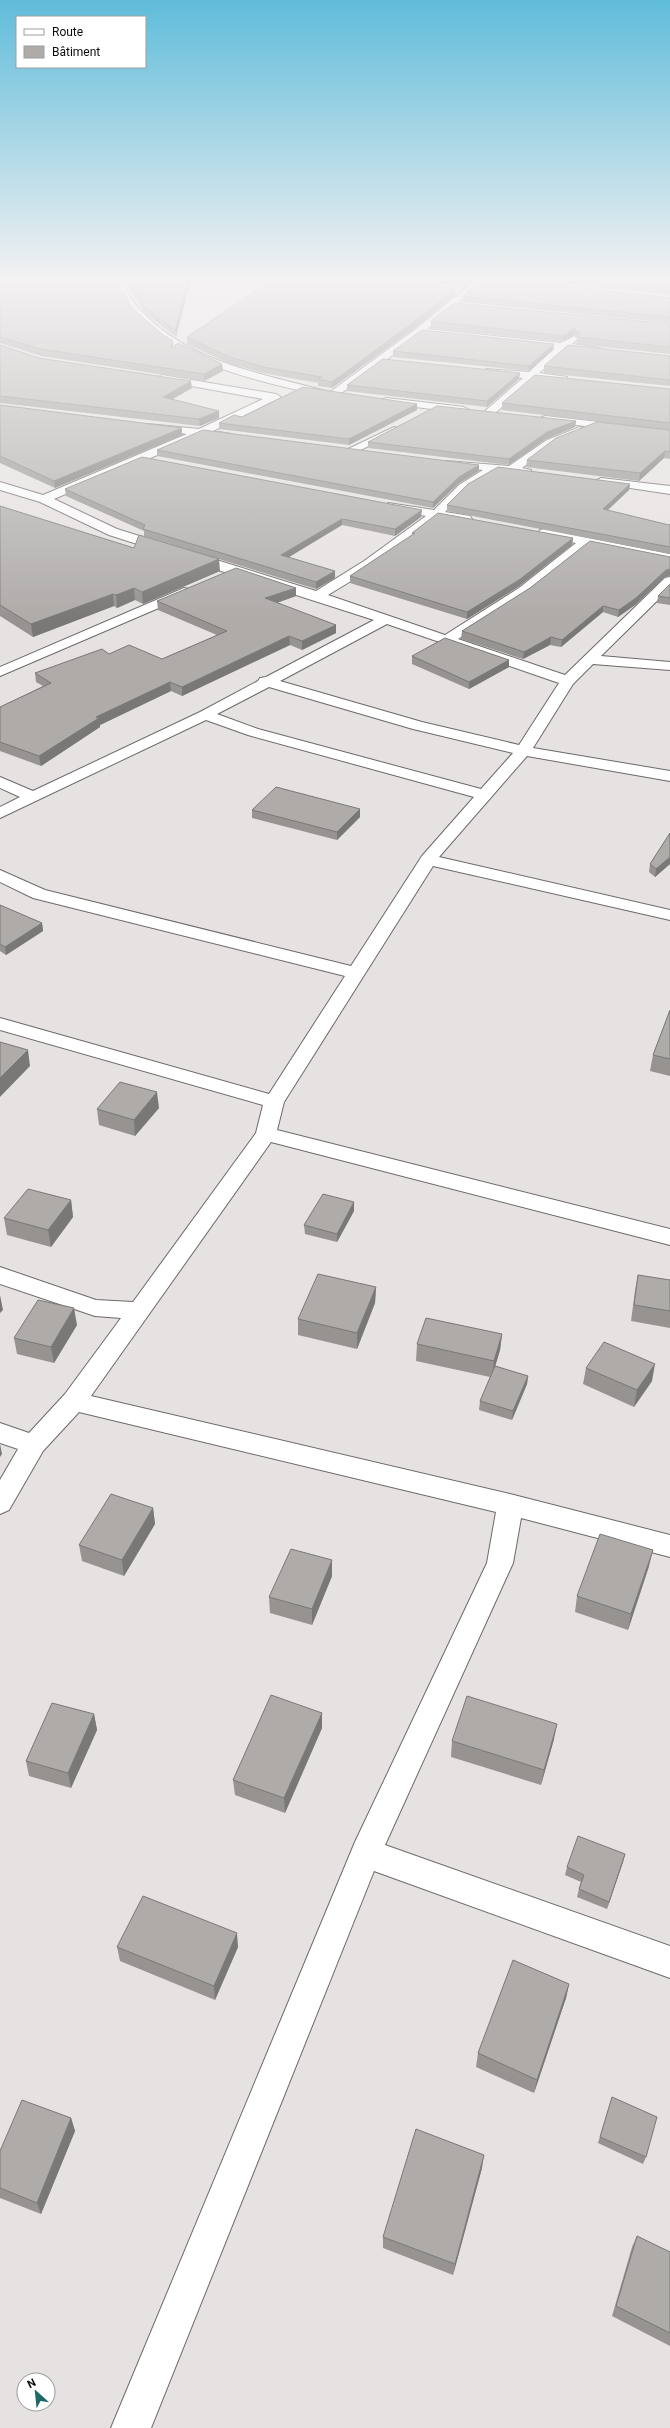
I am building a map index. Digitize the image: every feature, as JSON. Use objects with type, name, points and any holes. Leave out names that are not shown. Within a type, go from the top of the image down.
[{"type":"street","points":[[242,392],[273,398]]},
{"type":"street","points":[[44,499],[199,433],[283,392]]},
{"type":"street","points":[[322,392],[347,397]]},
{"type":"street","points":[[332,395],[336,392]]},
{"type":"street","points":[[489,413],[512,392]]},
{"type":"street","points":[[379,400],[504,414]]},
{"type":"street","points":[[417,417],[434,407]]},
{"type":"street","points":[[535,418],[670,433]]},
{"type":"street","points":[[350,452],[406,423]]},
{"type":"street","points":[[513,469],[551,442],[596,424]]},
{"type":"street","points":[[139,425],[239,437]]},
{"type":"street","points":[[336,449],[373,454]]},
{"type":"street","points":[[141,458],[163,463]]},
{"type":"street","points":[[442,462],[513,469],[542,474]]},
{"type":"street","points":[[318,596],[369,564],[437,513],[463,487],[495,468]]},
{"type":"street","points":[[588,480],[670,490]]},
{"type":"street","points":[[0,486],[44,499],[113,532],[318,596],[567,681]]},
{"type":"street","points":[[378,503],[475,520]]},
{"type":"street","points":[[535,531],[670,558]]},
{"type":"street","points":[[447,640],[524,591],[587,541]]},
{"type":"street","points":[[219,577],[234,571]]},
{"type":"street","points":[[0,1503],[34,1444],[74,1401],[266,1134],[274,1102],[354,973],[428,860],[523,751],[567,681],[670,581]]},
{"type":"street","points":[[0,672],[197,586]]},
{"type":"street","points":[[0,814],[32,797],[205,714],[265,681],[386,619]]},
{"type":"street","points":[[590,659],[670,666]]},
{"type":"street","points":[[265,681],[418,726],[523,751],[670,776]]},
{"type":"street","points":[[205,714],[253,732],[484,795]]},
{"type":"street","points":[[0,782],[32,797]]},
{"type":"street","points":[[428,860],[670,915]]},
{"type":"street","points":[[0,875],[39,894],[354,973]]},
{"type":"street","points":[[0,1024],[274,1102]]},
{"type":"street","points":[[266,1134],[670,1237]]},
{"type":"street","points":[[0,1274],[95,1308],[139,1311]]},
{"type":"street","points":[[74,1401],[510,1505],[670,1546]]},
{"type":"street","points":[[0,1433],[34,1444]]},
{"type":"street","points":[[131,2428],[366,1853],[500,1564],[510,1505]]},
{"type":"street","points":[[366,1853],[670,1962]]},
{"type":"building","points":[[0,392],[171,392],[163,397],[219,411],[199,419],[0,396]]},
{"type":"building","points":[[292,392],[339,392],[417,404],[349,439],[219,423],[234,415],[242,417]]},
{"type":"building","points":[[411,392],[497,392],[487,401]]},
{"type":"building","points":[[515,392],[670,392],[670,423],[502,403]]},
{"type":"building","points":[[0,405],[182,428],[54,481],[0,456]]},
{"type":"building","points":[[437,406],[576,421],[547,432],[509,459],[368,442]]},
{"type":"building","points":[[597,422],[670,430],[670,452],[665,451],[640,473],[527,460],[556,438]]},
{"type":"building","points":[[203,430],[479,465],[459,477],[433,502],[157,450]]},
{"type":"building","points":[[142,457],[422,510],[395,529],[342,519],[281,555],[335,571],[316,582],[143,529],[145,525],[65,489]]},
{"type":"building","points":[[498,467],[630,484],[603,509],[670,524],[670,547],[447,505],[468,484]]},
{"type":"building","points":[[0,506],[134,548],[139,535],[219,559],[142,592],[134,588],[116,595],[113,594],[31,624],[0,605]]},
{"type":"building","points":[[438,513],[573,538],[519,580],[467,612],[350,576],[415,533],[412,533]]},
{"type":"building","points":[[590,541],[670,557],[670,569],[666,570],[636,598],[619,610],[603,606],[562,640],[551,637],[524,652],[462,631],[530,588]]},
{"type":"building","points":[[236,568],[296,588],[265,598],[336,625],[302,641],[289,636],[182,687],[170,682],[96,717],[99,718],[39,756],[0,742],[0,707],[51,683],[35,673],[102,649],[109,654],[129,645],[162,659],[227,631],[157,601]]},
{"type":"building","points":[[670,584],[670,598],[658,596]]},
{"type":"building","points":[[445,638],[509,660],[469,682],[412,656]]},
{"type":"building","points":[[276,787],[360,809],[337,832],[252,810]]},
{"type":"building","points":[[670,833],[670,857],[656,869],[650,864]]},
{"type":"building","points":[[0,905],[42,923],[5,947],[0,944]]},
{"type":"building","points":[[670,1010],[670,1059],[653,1055]]},
{"type":"building","points":[[0,1042],[28,1050],[0,1078]]},
{"type":"building","points":[[120,1082],[157,1092],[134,1120],[97,1109]]},
{"type":"building","points":[[28,1189],[71,1200],[48,1230],[4,1218]]},
{"type":"building","points":[[323,1194],[354,1202],[337,1234],[304,1225]]},
{"type":"building","points":[[318,1274],[376,1287],[357,1333],[298,1319]]},
{"type":"building","points":[[638,1275],[670,1280],[670,1311],[634,1305]]},
{"type":"building","points":[[38,1300],[74,1308],[51,1347],[14,1338]]},
{"type":"building","points":[[426,1318],[502,1334],[494,1361],[417,1344]]},
{"type":"building","points":[[604,1342],[655,1364],[637,1390],[586,1368]]},
{"type":"building","points":[[495,1366],[528,1376],[513,1411],[480,1401]]},
{"type":"building","points":[[111,1494],[153,1508],[122,1560],[79,1545]]},
{"type":"building","points":[[600,1534],[653,1550],[631,1614],[577,1596]]},
{"type":"building","points":[[291,1549],[332,1560],[312,1609],[269,1597]]},
{"type":"building","points":[[271,1695],[322,1713],[284,1798],[233,1780]]},
{"type":"building","points":[[467,1696],[557,1724],[544,1770],[452,1741]]},
{"type":"building","points":[[52,1703],[94,1714],[68,1773],[26,1761]]},
{"type":"building","points":[[578,1836],[625,1854],[609,1902],[579,1889],[584,1875],[567,1867]]},
{"type":"building","points":[[143,1896],[237,1933],[214,1986],[117,1947]]},
{"type":"building","points":[[513,1960],[569,1984],[537,2080],[478,2053]]},
{"type":"building","points":[[612,2097],[657,2117],[646,2157],[600,2137]]},
{"type":"building","points":[[22,2100],[71,2118],[37,2203],[0,2188],[0,2151]]},
{"type":"building","points":[[416,2129],[484,2155],[455,2264],[383,2237]]},
{"type":"building","points":[[637,2236],[670,2252],[670,2333],[616,2306]]}]
